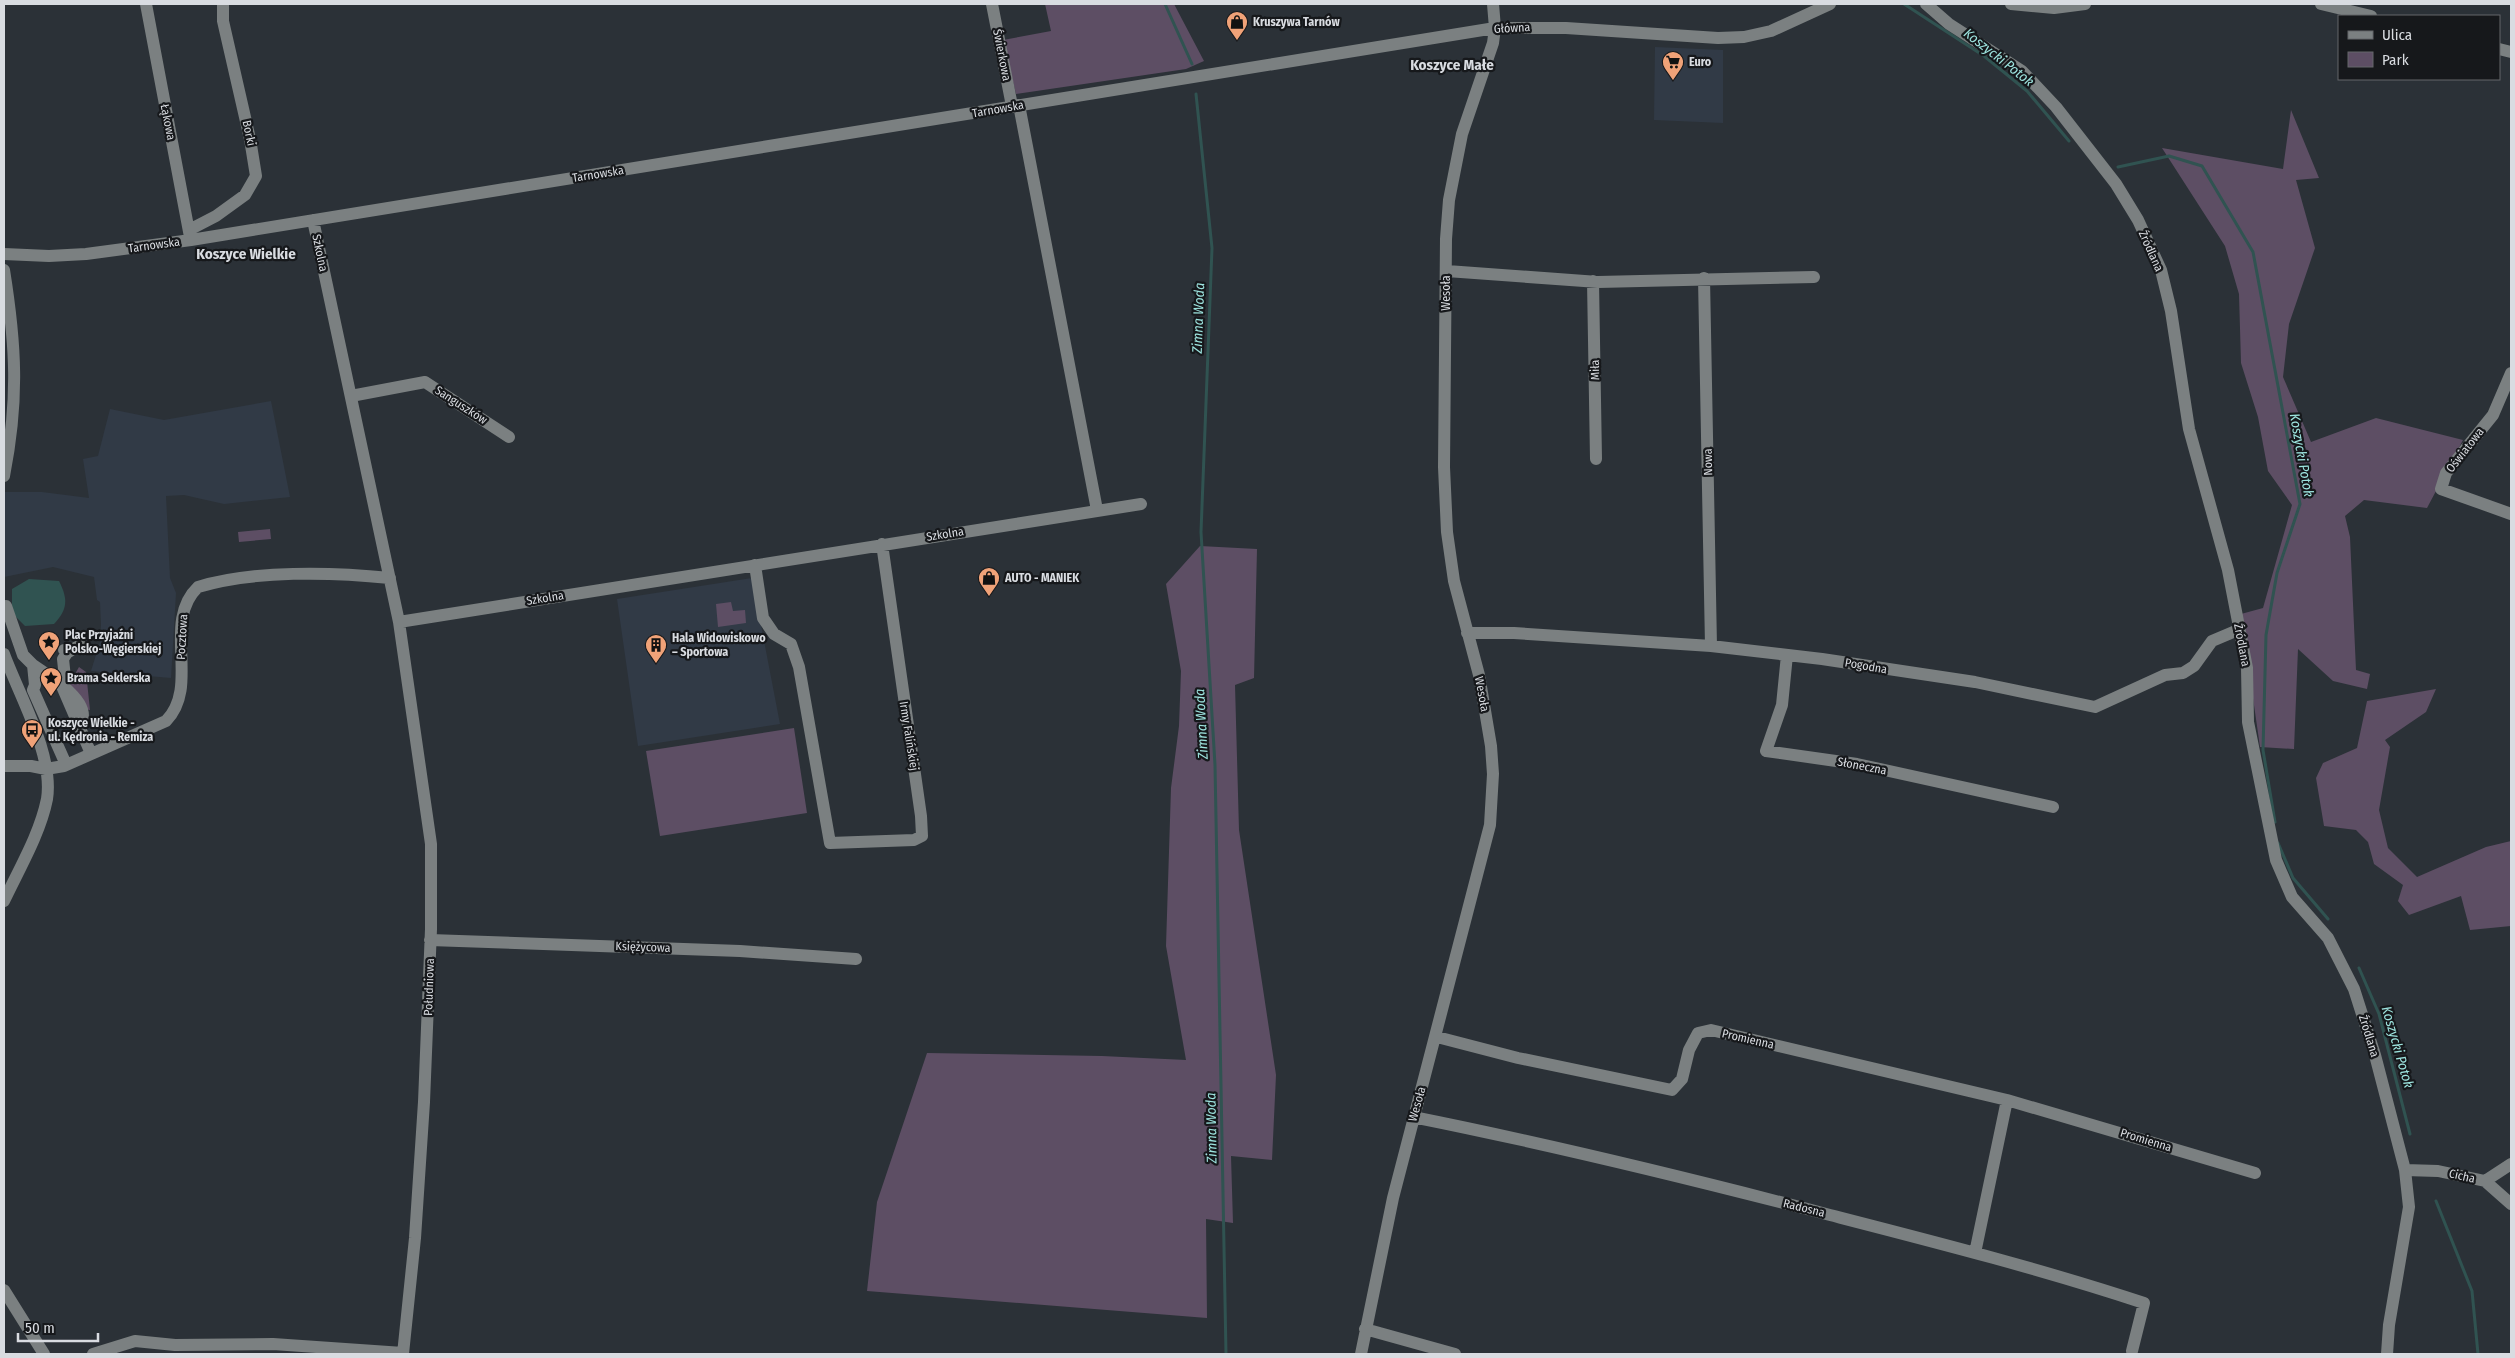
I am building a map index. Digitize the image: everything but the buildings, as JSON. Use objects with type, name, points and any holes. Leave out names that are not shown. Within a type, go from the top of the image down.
[{"type":"street","name":"Łąkowa","points":[[146,4],[190,235]]},
{"type":"street","name":"Borki","points":[[190,235],[245,195],[256,176],[250,139],[223,21],[223,4]]},
{"type":"street","name":"Świerkowa","points":[[992,4],[1015,106]]},
{"type":"street","name":"Wesoła","points":[[1361,1354],[1393,1198],[1413,1117],[1437,1036],[1490,826],[1493,774],[1491,746],[1479,675],[1454,581],[1447,532],[1444,467],[1449,200],[1462,134],[1493,43],[1495,28],[1493,4]]},
{"type":"street","name":"Główna","points":[[1191,77],[1495,28],[1566,28],[1718,38],[1744,37],[1771,31],[1830,4]]},
{"type":"street","name":"Źródlana","points":[[1926,4],[1948,24],[2022,71],[2056,107],[2116,184],[2138,220],[2161,270],[2171,311],[2189,429],[2228,570],[2238,630],[2247,668],[2248,722],[2276,860],[2292,897],[2328,938],[2354,989],[2375,1055],[2405,1170],[2409,1207],[2389,1325],[2387,1354]]},
{"type":"street","points":[[2011,4],[2054,8],[2085,4]]},
{"type":"street","points":[[2321,4],[2367,15]]},
{"type":"street","name":"Tarnowska","points":[[4,254],[49,256],[86,254],[190,235],[313,220],[1191,77]]},
{"type":"street","points":[[1015,106],[1097,510]]},
{"type":"street","name":"Szkolna","points":[[313,220],[399,622],[1141,504]]},
{"type":"street","points":[[4,270],[16,377],[14,411],[4,473]]},
{"type":"street","points":[[1447,271],[1593,281],[1814,277]]},
{"type":"street","name":"Nowa","points":[[1704,278],[1711,646]]},
{"type":"street","name":"Miła","points":[[1593,281],[1596,459]]},
{"type":"street","name":"Oświatowa","points":[[2511,373],[2493,415],[2446,474],[2441,488],[2511,514]]},
{"type":"street","name":"Sanguszków","points":[[351,396],[424,382],[509,437]]},
{"type":"street","name":"Irmy Falińskiej","points":[[755,564],[762,618],[774,634],[791,644],[799,666],[830,843],[914,840],[922,836],[922,816],[882,544]]},
{"type":"street","name":"Pocztowa","points":[[46,769],[64,766],[158,725],[170,717],[179,697],[183,608],[198,587],[256,577],[349,574],[390,578]]},
{"type":"street","points":[[6,606],[23,655],[32,665],[60,684],[89,749]]},
{"type":"street","name":"Południowa","points":[[399,622],[431,844],[430,940],[424,1102],[415,1238],[403,1353]]},
{"type":"street","name":"Pogodna","points":[[1467,633],[1514,633],[1711,646],[1975,682],[2095,707],[2165,675],[2183,673],[2194,666],[2212,641],[2238,630]]},
{"type":"street","points":[[60,684],[65,678],[63,659],[65,651],[80,645]]},
{"type":"street","points":[[4,654],[39,743],[46,769],[47,800],[40,821],[4,901]]},
{"type":"street","name":"Słoneczna","points":[[1787,655],[1782,705],[1766,751],[1857,764],[2053,807]]},
{"type":"street","points":[[32,665],[36,684],[33,690],[64,760]]},
{"type":"street","points":[[4,766],[31,766],[46,769]]},
{"type":"street","name":"Księżycowa","points":[[430,940],[740,951],[856,959]]},
{"type":"street","name":"Promienna","points":[[1437,1036],[1518,1058],[1672,1090],[1682,1079],[1689,1050],[1698,1033],[1711,1030],[2007,1100],[2255,1173]]},
{"type":"street","points":[[1976,1253],[2007,1100]]},
{"type":"street","name":"Radosna","points":[[1413,1117],[1483,1131],[1740,1192],[2067,1278],[2144,1303],[2132,1351]]},
{"type":"street","points":[[2484,1181],[2511,1164]]},
{"type":"street","name":"Cicha","points":[[2405,1170],[2438,1171],[2484,1181],[2511,1204]]},
{"type":"street","points":[[4,1290],[44,1354]]},
{"type":"street","points":[[1365,1329],[1455,1354]]},
{"type":"street","points":[[93,1354],[135,1341],[175,1345],[273,1344],[403,1353]]},
{"type":"shaded area","points":[[1655,47],[1723,50],[1723,123],[1654,120]]},
{"type":"shaded area","points":[[271,401],[290,497],[224,504],[184,495],[166,496],[170,578],[176,593],[171,678],[91,671],[100,642],[101,625],[100,602],[97,600],[94,577],[53,567],[4,577],[5,492],[42,492],[89,498],[83,459],[98,456],[110,409],[164,420]]},
{"type":"shaded area","points":[[752,578],[780,724],[638,746],[617,599]]},
{"type":"shaded area","points":[[29,579],[59,581],[64,593],[65,604],[59,619],[54,624],[25,626],[12,613],[12,589]]},
{"type":"green space","points":[[1045,4],[1174,4],[1204,61],[1186,69],[1016,94],[1003,40],[1051,31]]},
{"type":"green space","points":[[2291,110],[2319,178],[2296,180],[2315,248],[2289,324],[2283,377],[2311,442],[2376,418],[2463,440],[2427,508],[2364,500],[2345,516],[2350,537],[2356,670],[2370,674],[2367,689],[2333,681],[2298,649],[2294,749],[2260,747],[2241,614],[2263,608],[2292,505],[2268,471],[2258,417],[2241,363],[2239,294],[2225,246],[2162,148],[2283,169]]},
{"type":"green space","points":[[270,529],[271,539],[239,542],[238,532]]},
{"type":"green space","points":[[1200,546],[1257,549],[1254,678],[1235,685],[1239,830],[1276,1075],[1272,1160],[1231,1156],[1233,1223],[1206,1219],[1207,1318],[867,1291],[877,1202],[927,1053],[1102,1056],[1186,1060],[1166,946],[1171,788],[1179,726],[1181,671],[1166,584]]},
{"type":"green space","points":[[731,602],[733,611],[745,610],[746,623],[718,627],[716,604]]},
{"type":"green space","points":[[79,667],[86,672],[90,710],[83,709],[67,688]]},
{"type":"green space","points":[[2436,689],[2426,712],[2385,740],[2390,747],[2379,810],[2388,848],[2417,877],[2486,847],[2511,841],[2511,926],[2470,930],[2461,896],[2409,915],[2398,901],[2403,885],[2374,864],[2368,842],[2356,830],[2324,826],[2316,778],[2323,763],[2357,748],[2367,701]]},
{"type":"green space","points":[[794,728],[807,813],[660,836],[646,751]]},
{"type":"waterway","name":"Zimna Woda","points":[[1165,4],[1192,64]]},
{"type":"waterway","name":"Koszycki Potok","points":[[1904,4],[1984,56],[2027,91],[2069,141]]},
{"type":"waterway","name":"Zimna Woda","points":[[1196,94],[1212,248],[1201,532],[1215,765],[1226,1354]]},
{"type":"waterway","name":"Koszycki Potok","points":[[2118,167],[2169,156],[2202,166],[2253,252],[2300,504],[2277,573],[2266,635],[2263,750],[2275,822]]},
{"type":"waterway","name":"Koszycki Potok","points":[[2278,843],[2293,878],[2328,919]]},
{"type":"waterway","name":"Koszycki Potok","points":[[2359,968],[2379,1014],[2410,1134]]},
{"type":"waterway","name":"Koszycki Potok","points":[[2436,1201],[2472,1291],[2478,1354]]},
{"type":"place","name":"Kruszywa Tarnów","points":[[1237,41]]},
{"type":"place","name":"Euro","points":[[1673,81]]},
{"type":"place","name":"AUTO - MANIEK","points":[[989,597]]},
{"type":"place","name":"Plac Przyjaźni Polsko-Węgierskiej","points":[[49,661]]},
{"type":"place","name":"Hala Widowiskowo – Sportowa","points":[[656,664]]},
{"type":"place","name":"Brama Seklerska","points":[[51,697]]},
{"type":"place","name":"Koszyce Wielkie - ul. Kędronia - Remiza","points":[[32,749]]},
{"type":"district","name":"Koszyce Małe","points":[[1452,65]]},
{"type":"district","name":"Koszyce Wielkie","points":[[246,254]]}]
